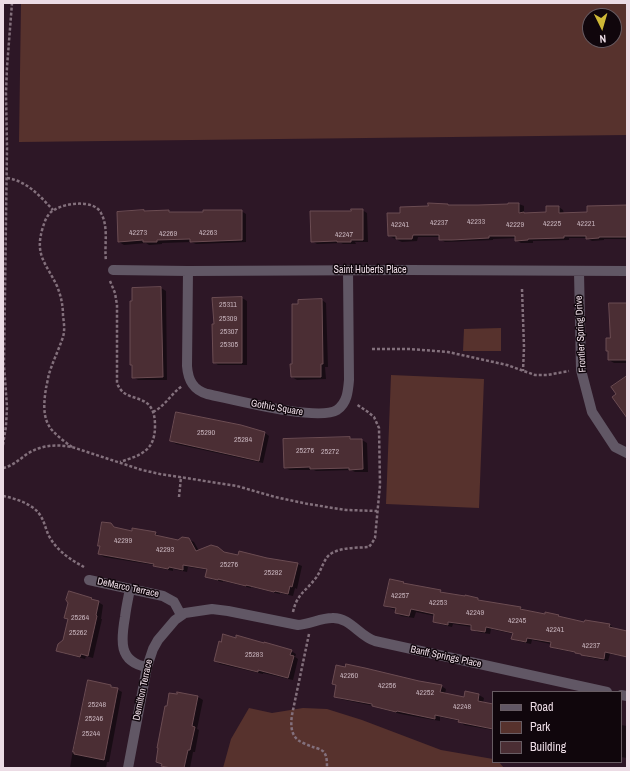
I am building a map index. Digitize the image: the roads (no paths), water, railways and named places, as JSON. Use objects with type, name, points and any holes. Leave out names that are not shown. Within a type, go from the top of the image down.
[{"type":"street","name":"Gothic Square","points":[[188,271],[187,366],[192,384],[201,392],[207,394],[266,407],[314,414],[329,413],[336,410],[345,402],[347,396],[349,380],[348,270]]},
{"type":"street","name":"Saint Huberts Place","points":[[109,271],[627,271]]},
{"type":"street","name":"Frontier Spring Drive","points":[[579,272],[581,370],[592,412],[615,447],[627,453]]},
{"type":"street","name":"DeMarco Terrace","points":[[89,580],[169,598],[174,602],[181,616]]},
{"type":"street","points":[[130,589],[122,633],[123,647],[126,654],[136,664],[147,667]]},
{"type":"street","name":"Demilton Terrace","points":[[128,768],[147,667],[153,649],[158,640],[175,620],[185,613],[216,609],[291,624]]},
{"type":"street","name":"Banff Springs Place","points":[[291,624],[305,625],[331,618],[340,618],[352,625],[369,640],[602,691]]}]
